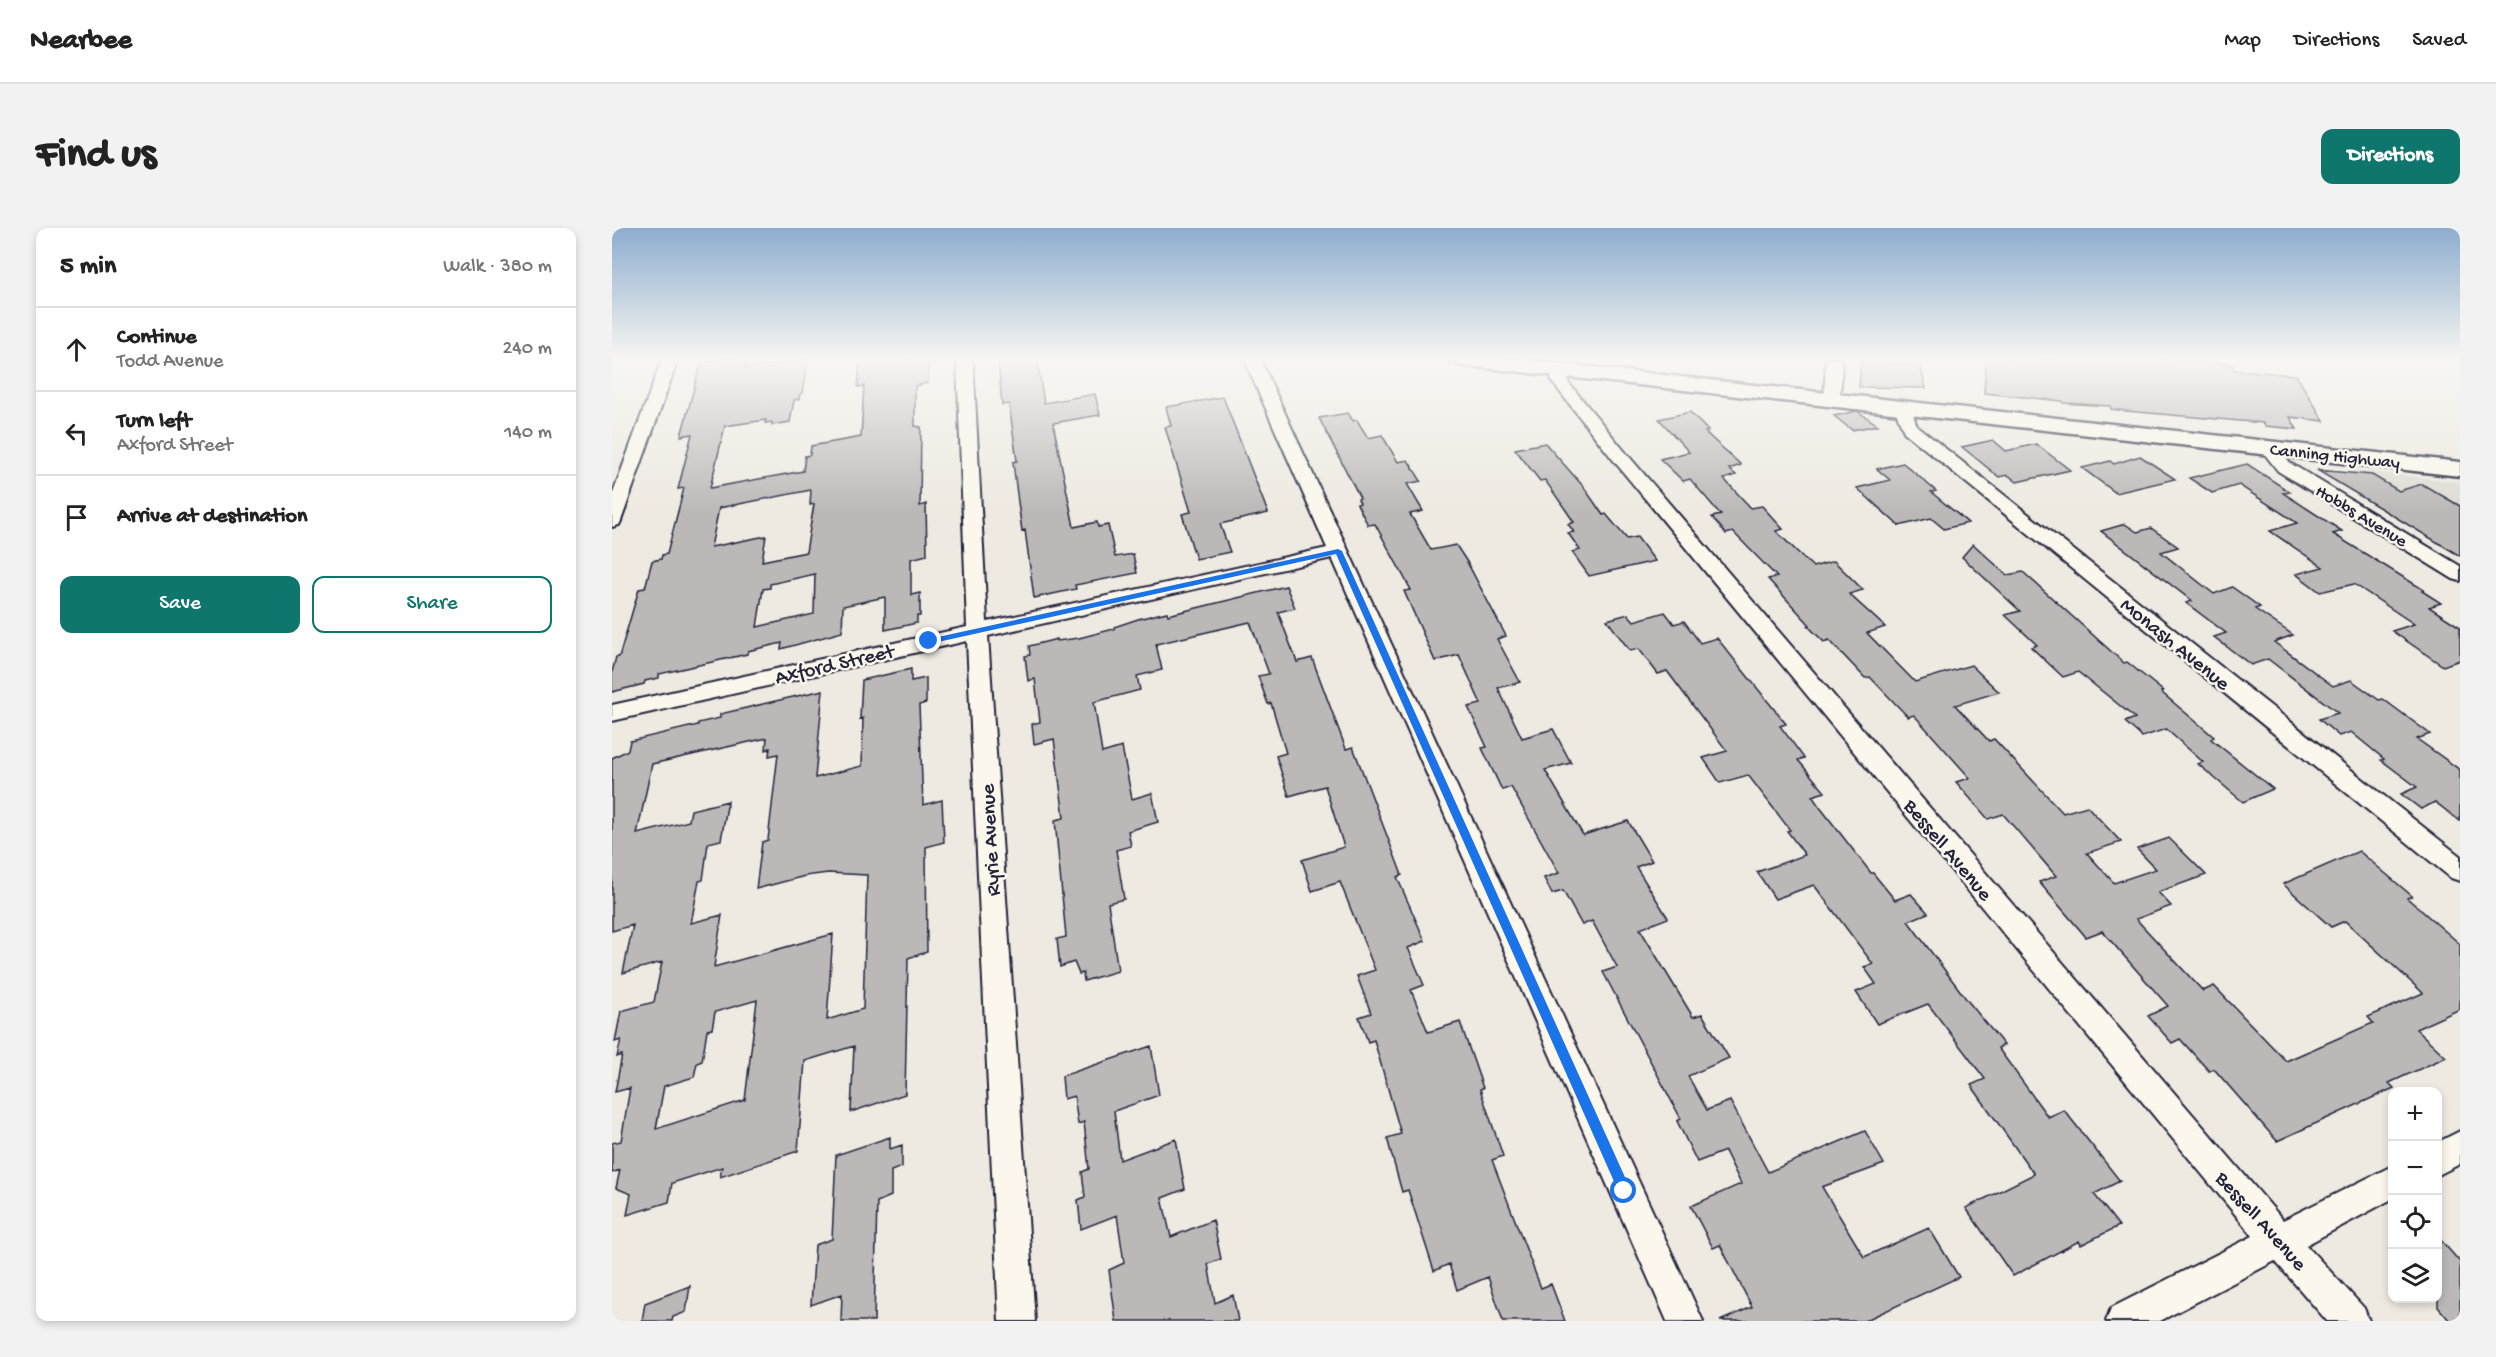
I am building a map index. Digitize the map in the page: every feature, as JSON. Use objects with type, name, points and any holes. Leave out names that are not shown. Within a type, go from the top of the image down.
[{"type":"highway","name":"Canning Highway","points":[[1929,410],[2460,469]]},
{"type":"street","points":[[612,521],[652,410]]},
{"type":"street","name":"Ryrie Avenue","points":[[966,410],[1017,1321]]},
{"type":"street","points":[[1275,410],[1685,1321]]},
{"type":"street","name":"Bessell Avenue","points":[[1583,410],[2240,1197],[2351,1321]]},
{"type":"street","name":"Monash Avenue","points":[[1903,410],[1910,428],[2460,871]]},
{"type":"street","name":"Hobbs Avenue","points":[[2269,448],[2284,467],[2460,575]]},
{"type":"street","name":"Axford Street","points":[[612,713],[1338,551]]},
{"type":"street","points":[[2442,1157],[2460,1147]]},
{"type":"street","points":[[2124,1321],[2388,1184]]},
{"type":"shaded area","points":[[2352,470],[2460,482],[2460,556],[2340,484],[2345,473]]},
{"type":"building","points":[[688,410],[792,410],[790,422],[772,425],[772,422],[765,423],[766,420],[725,426],[710,488],[803,471],[805,456],[810,455],[811,446],[861,437],[863,410],[915,410],[915,426],[921,427],[920,506],[926,504],[927,555],[911,559],[911,595],[920,593],[920,616],[917,616],[917,623],[885,630],[885,597],[843,606],[842,632],[781,649],[782,643],[748,651],[747,654],[659,674],[659,678],[645,681],[644,684],[612,692],[612,672],[616,657],[619,657],[639,589],[645,588],[652,561],[661,559],[662,555],[667,554],[684,488],[678,489],[692,434],[681,436]],"holes":[[[811,490],[810,505],[814,504],[806,552],[762,561],[766,536],[711,547],[719,508]],[[815,574],[814,614],[757,627],[763,589],[770,588],[770,584]]]},
{"type":"building","points":[[1010,410],[1099,410],[1100,415],[1053,423],[1074,527],[1097,522],[1098,527],[1108,525],[1115,557],[1133,554],[1137,573],[1075,585],[1076,589],[1034,598],[1013,462],[1017,461]]},
{"type":"building","points":[[1167,410],[1228,410],[1268,513],[1220,524],[1230,552],[1196,559],[1182,514],[1191,512],[1165,427],[1171,426]]},
{"type":"building","points":[[2119,410],[2317,410],[2324,421],[2290,417],[2297,429],[2265,426],[2263,423]]},
{"type":"building","points":[[1857,411],[1878,425],[1852,430],[1834,416]]},
{"type":"building","points":[[1690,412],[1708,431],[1705,432],[1741,465],[1729,469],[1736,475],[1724,479],[1751,508],[1762,506],[1783,529],[1776,531],[1813,567],[1834,561],[1863,590],[1849,594],[1885,627],[1867,633],[1915,682],[1971,665],[1999,692],[1955,705],[1989,741],[1994,739],[2063,813],[2087,806],[2121,842],[2087,853],[2114,883],[2156,869],[2137,849],[2169,838],[2206,875],[2158,892],[2171,906],[2136,919],[2203,991],[2214,986],[2286,1061],[2373,1023],[2368,1017],[2423,993],[2345,921],[2331,927],[2283,884],[2359,851],[2412,896],[2407,898],[2460,944],[2460,1009],[2416,1029],[2446,1057],[2389,1083],[2393,1087],[2388,1087],[2388,1091],[2277,1141],[2214,1069],[2209,1071],[2180,1039],[2172,1043],[2148,1016],[2168,1006],[2102,931],[2086,937],[2039,882],[2056,876],[2003,814],[1988,819],[1956,782],[1970,778],[1914,715],[1908,717],[1870,677],[1865,678],[1829,640],[1824,642],[1808,626],[1810,625],[1768,579],[1777,577],[1733,532],[1726,534],[1712,517],[1721,515],[1690,479],[1683,481],[1660,459],[1689,452],[1659,419]]},
{"type":"building","points":[[1348,413],[1353,421],[1357,420],[1368,438],[1382,435],[1398,462],[1408,460],[1421,481],[1407,484],[1423,511],[1410,514],[1431,550],[1456,545],[1467,562],[1506,636],[1497,639],[1520,682],[1498,688],[1522,738],[1553,729],[1571,763],[1545,770],[1583,835],[1628,821],[1652,861],[1636,867],[1668,918],[1640,929],[1693,1017],[1702,1014],[1729,1058],[1688,1076],[1707,1110],[1730,1101],[1768,1172],[1865,1131],[1884,1164],[1822,1187],[1864,1257],[1929,1228],[1959,1277],[1864,1321],[1720,1321],[1752,1307],[1720,1245],[1713,1248],[1691,1206],[1741,1184],[1725,1151],[1697,1162],[1677,1121],[1681,1119],[1603,972],[1617,967],[1592,921],[1582,925],[1563,891],[1552,894],[1544,878],[1559,873],[1511,787],[1502,790],[1482,748],[1487,747],[1468,707],[1481,704],[1459,655],[1435,661],[1404,591],[1411,590],[1375,524],[1368,525],[1357,504],[1360,503],[1358,499],[1360,498],[1319,418]]},
{"type":"building","points":[[1993,440],[2006,451],[2036,444],[2070,470],[2017,482],[2008,475],[1999,477],[1962,447]]},
{"type":"building","points":[[1545,443],[1583,486],[1603,515],[1606,514],[1627,539],[1637,537],[1655,561],[1589,576],[1572,552],[1580,550],[1568,533],[1574,532],[1568,524],[1574,522],[1545,480],[1540,481],[1515,449]]},
{"type":"building","points":[[2140,456],[2175,479],[2116,493],[2082,468],[2110,461],[2114,464]]},
{"type":"building","points":[[1903,463],[1936,491],[1931,492],[1968,523],[1944,529],[1931,518],[1899,526],[1857,488],[1890,480],[1877,469]]},
{"type":"building","points":[[2247,464],[2290,492],[2283,493],[2342,531],[2333,534],[2424,590],[2422,591],[2441,603],[2429,607],[2460,627],[2460,660],[2443,666],[2392,631],[2414,624],[2354,584],[2320,592],[2296,574],[2323,567],[2270,531],[2297,523],[2239,485],[2212,493],[2189,478]]},
{"type":"building","points":[[2317,470],[2372,475],[2399,491],[2422,484],[2460,506],[2460,556]]},
{"type":"building","points":[[2125,524],[2137,532],[2151,528],[2178,547],[2161,552],[2214,594],[2232,587],[2260,607],[2255,609],[2293,635],[2274,642],[2333,686],[2351,680],[2379,700],[2383,699],[2430,734],[2417,739],[2460,770],[2460,821],[2435,802],[2421,809],[2401,794],[2417,787],[2381,760],[2384,759],[2351,732],[2339,736],[2319,719],[2338,713],[2268,659],[2251,665],[2214,637],[2226,633],[2186,603],[2192,601],[2101,531]]},
{"type":"building","points":[[1973,544],[2007,575],[2023,572],[2124,663],[2127,662],[2163,691],[2161,692],[2214,737],[2211,739],[2273,789],[2243,802],[2198,764],[2203,762],[2166,729],[2142,737],[2125,722],[2135,718],[2078,672],[2063,677],[2031,647],[2037,645],[2005,615],[2020,611],[1962,557]]},
{"type":"building","points":[[1286,586],[1295,608],[1278,612],[1297,662],[1312,658],[1346,749],[1353,747],[1402,875],[1397,877],[1425,941],[1408,948],[1424,985],[1411,990],[1428,1032],[1460,1022],[1503,1156],[1492,1160],[1541,1288],[1551,1284],[1565,1321],[1503,1321],[1488,1277],[1457,1290],[1449,1264],[1434,1271],[1408,1190],[1402,1192],[1387,1138],[1401,1134],[1374,1040],[1368,1042],[1359,1017],[1371,1013],[1357,976],[1375,970],[1340,882],[1312,891],[1302,860],[1344,847],[1325,786],[1289,796],[1276,756],[1286,753],[1271,703],[1268,704],[1258,676],[1269,674],[1250,622],[1156,644],[1162,670],[1137,676],[1140,690],[1094,702],[1102,753],[1122,747],[1132,799],[1152,793],[1158,822],[1128,831],[1131,846],[1116,850],[1124,899],[1108,903],[1118,971],[1084,981],[1083,973],[1079,974],[1074,962],[1060,967],[1057,939],[1066,937],[1055,820],[1064,818],[1054,739],[1034,744],[1032,724],[1040,722],[1035,679],[1028,681],[1025,656],[1030,655],[1029,646],[1057,639],[1057,641],[1079,638],[1114,629],[1114,627],[1138,619],[1167,612],[1168,615]]},
{"type":"building","points":[[1665,612],[1674,624],[1684,621],[1700,643],[1717,638],[1786,724],[1780,726],[1804,758],[1798,760],[1825,792],[1812,796],[1819,806],[1895,900],[1911,894],[1928,913],[1908,921],[2004,1045],[1998,1048],[2048,1117],[2064,1110],[2120,1181],[2094,1194],[2119,1226],[2081,1245],[2079,1241],[2013,1276],[1966,1208],[2034,1174],[1971,1085],[1985,1079],[1928,1004],[1877,1024],[1856,992],[1876,984],[1864,967],[1873,964],[1814,885],[1775,899],[1757,872],[1805,855],[1787,831],[1790,830],[1748,775],[1720,783],[1703,758],[1727,751],[1667,671],[1658,674],[1639,649],[1630,651],[1607,620],[1628,614],[1634,621]]},
{"type":"building","points":[[911,669],[911,681],[926,678],[926,703],[919,705],[923,805],[942,800],[944,842],[926,847],[927,952],[908,958],[905,1094],[851,1112],[854,1046],[805,1061],[798,1151],[720,1177],[722,1167],[672,1183],[669,1202],[627,1215],[631,1194],[616,1188],[620,1170],[612,1173],[612,1143],[621,1141],[630,1088],[615,1092],[622,1055],[617,1057],[621,1040],[615,1042],[621,1011],[654,1002],[662,962],[623,973],[633,925],[612,931],[612,758],[628,750],[630,741],[698,725],[698,723],[720,718],[720,714],[823,690],[815,778],[862,766],[863,718],[860,719],[862,680]],"holes":[[[767,738],[766,750],[770,748],[769,756],[778,754],[768,840],[762,842],[756,889],[805,876],[828,873],[867,875],[863,1009],[827,1020],[833,934],[714,967],[722,915],[691,923],[699,881],[703,880],[708,843],[721,840],[728,801],[691,810],[689,821],[637,834],[652,764]],[[757,1000],[745,1100],[656,1129],[664,1086],[694,1077],[697,1063],[702,1061],[707,1030],[712,1029],[715,1012]]]},
{"type":"building","points":[[1151,1046],[1159,1095],[1114,1111],[1120,1160],[1176,1139],[1185,1189],[1162,1198],[1171,1237],[1213,1220],[1221,1259],[1208,1264],[1215,1303],[1233,1295],[1238,1321],[1116,1321],[1109,1270],[1124,1263],[1117,1215],[1081,1229],[1078,1200],[1085,1197],[1082,1172],[1089,1169],[1084,1122],[1078,1124],[1074,1096],[1064,1099],[1062,1076]]},
{"type":"building","points":[[890,1137],[890,1149],[902,1145],[902,1167],[891,1171],[891,1196],[877,1202],[874,1321],[841,1321],[842,1294],[811,1305],[815,1245],[832,1239],[836,1155]]},
{"type":"building","points":[[2442,1242],[2460,1262],[2460,1321],[2450,1321],[2438,1307],[2438,1303],[2442,1303]]},
{"type":"building","points":[[690,1286],[686,1312],[673,1317],[672,1321],[642,1321],[645,1303]]},
{"type":"route","points":[[929,641],[1338,551],[1624,1191]]}]
